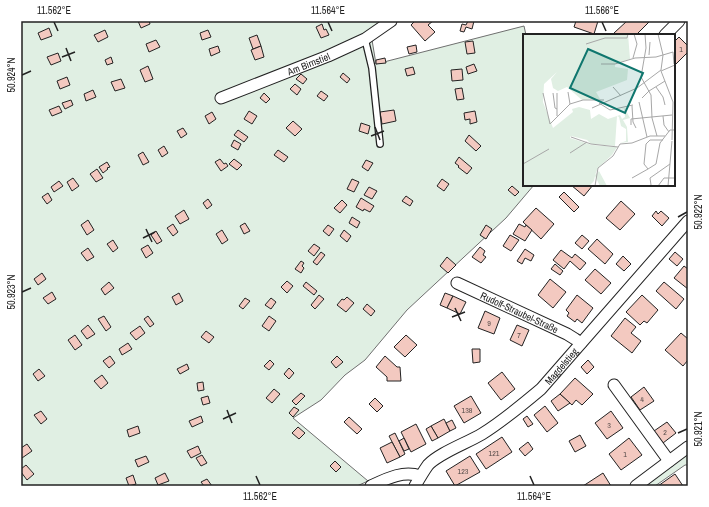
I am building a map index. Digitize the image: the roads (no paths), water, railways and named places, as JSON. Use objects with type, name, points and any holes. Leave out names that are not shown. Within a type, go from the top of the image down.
[{"type":"street","name":"Am Birnstiel","points":[[221,98],[328,56],[365,39],[391,21]]},
{"type":"street","points":[[665,34],[679,21]]},
{"type":"street","name":"Magdelstieg","points":[[415,486],[429,464],[482,434],[514,412],[541,389],[688,221]]},
{"type":"street","name":"Rudolf-Straubel-Straße","points":[[457,283],[567,334],[581,344]]},
{"type":"street","points":[[614,385],[669,462]]},
{"type":"street","points":[[636,486],[688,447]]},
{"type":"street","points":[[370,486],[399,474],[407,473],[420,476]]},
{"type":"lane","points":[[365,39],[372,68],[380,144]]}]
